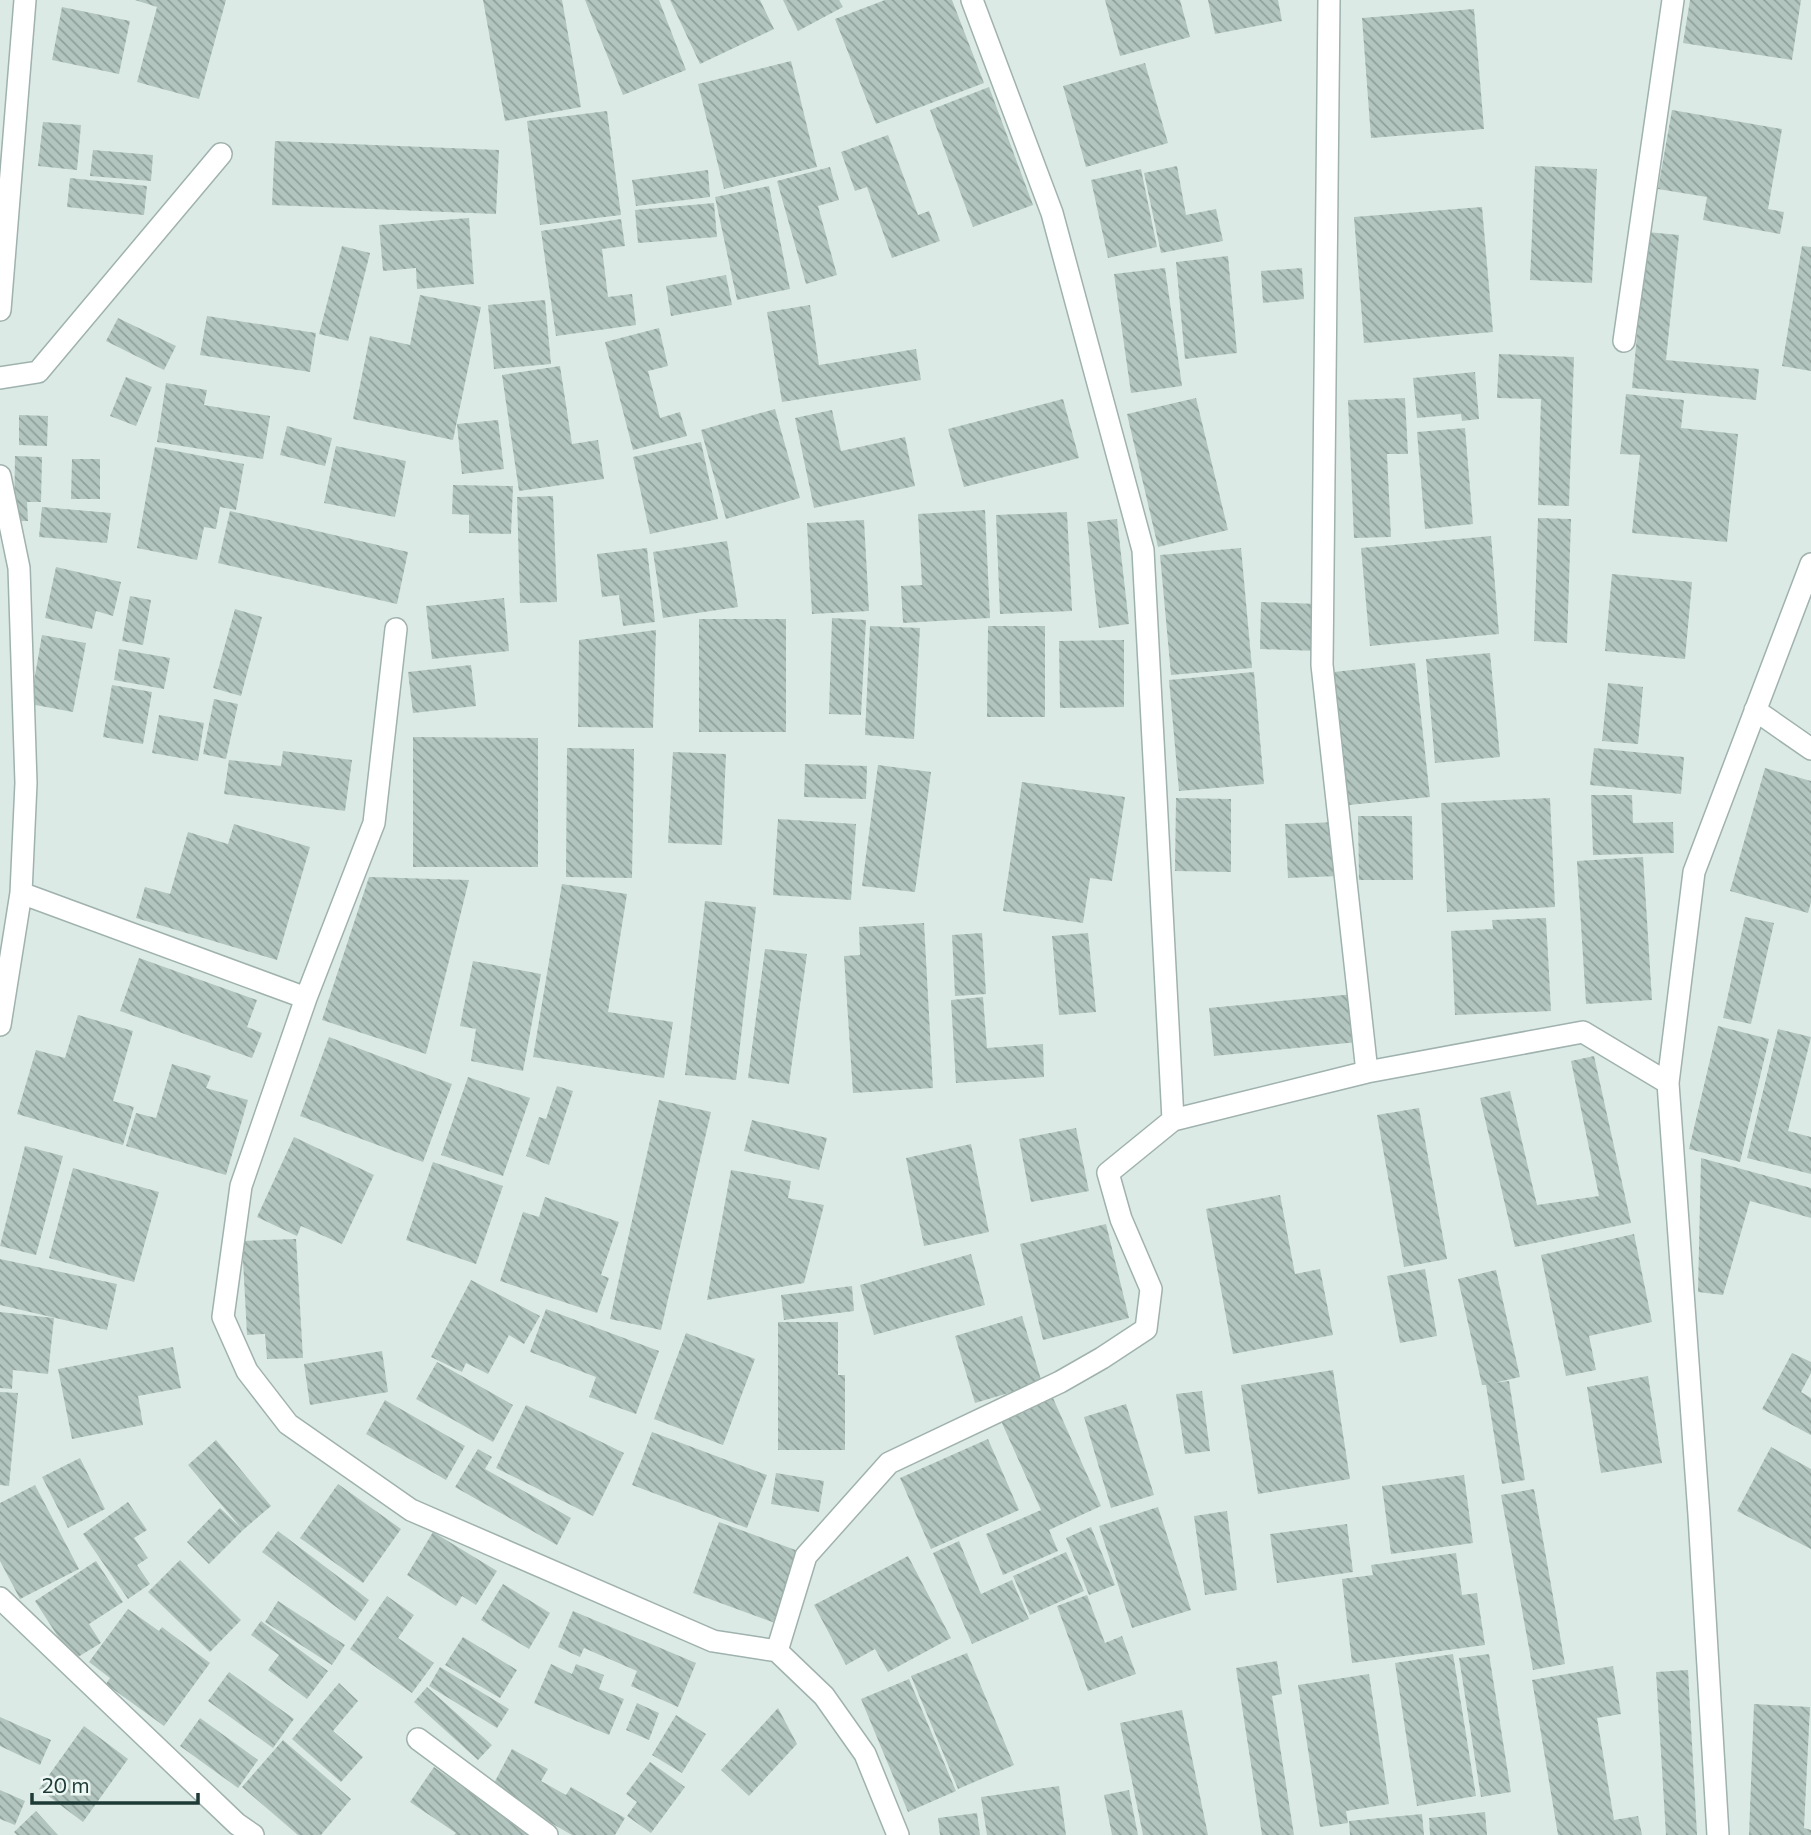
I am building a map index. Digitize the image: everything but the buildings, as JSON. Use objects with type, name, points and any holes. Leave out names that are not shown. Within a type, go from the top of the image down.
[{"type":"street","points":[[0,310],[26,0]]},
{"type":"street","points":[[972,0],[1052,213],[1143,550],[1174,1120]]},
{"type":"street","points":[[1329,0],[1322,665],[1367,1072]]},
{"type":"street","points":[[1624,341],[1673,0]]},
{"type":"street","points":[[0,378],[38,372],[221,154]]},
{"type":"street","points":[[0,476],[19,568],[26,783],[21,893],[0,1024]]},
{"type":"street","points":[[1718,1835],[1699,1515],[1668,1083],[1694,872],[1811,565]]},
{"type":"street","points":[[396,629],[374,823],[306,998],[241,1186],[223,1317],[247,1371],[288,1424],[411,1510],[713,1641],[776,1651],[824,1696],[865,1754],[898,1835]]},
{"type":"street","points":[[1755,710],[1811,749]]},
{"type":"street","points":[[21,893],[306,998]]},
{"type":"street","points":[[776,1651],[806,1556],[889,1463],[1060,1381],[1146,1329],[1152,1289],[1121,1219],[1108,1173],[1174,1120],[1367,1072],[1583,1031],[1668,1083]]},
{"type":"street","points":[[0,1598],[237,1824],[253,1835]]},
{"type":"street","points":[[418,1739],[547,1835]]}]
